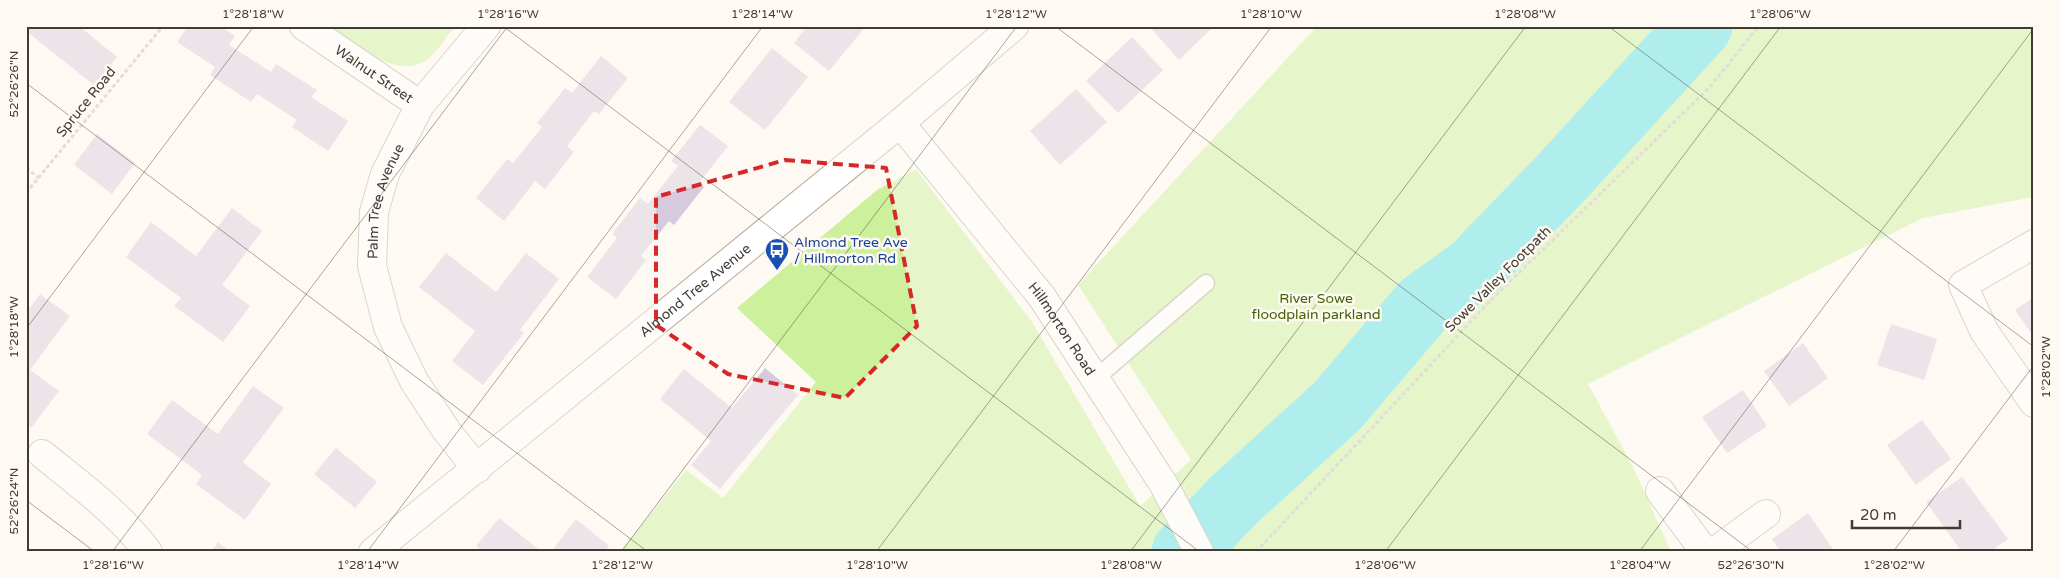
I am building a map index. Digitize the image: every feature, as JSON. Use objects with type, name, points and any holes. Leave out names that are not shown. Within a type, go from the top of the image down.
[{"type":"street","name":"Walnut Street","points":[[304,26],[420,105]]},
{"type":"street","name":"Palm Tree Avenue","points":[[477,469],[446,430],[414,382],[388,327],[372,266],[374,212],[385,174],[420,105],[486,26]]},
{"type":"street","name":"Almond Tree Avenue","points":[[373,552],[900,123],[1014,26]]},
{"type":"street","name":"Hillmorton Road","points":[[900,123],[1042,297],[1164,484],[1199,552]]},
{"type":"street","points":[[2034,244],[1963,284],[1984,331],[2034,403]]},
{"type":"street","points":[[42,454],[102,502],[148,552]]},
{"type":"street","points":[[1660,491],[1705,552]]},
{"type":"street","points":[[1714,552],[1766,514]]},
{"type":"lane","points":[[1095,379],[1206,283]]},
{"type":"path","name":"Spruce Road","points":[[26,193],[163,26]]},
{"type":"path","name":"Sowe Valley Footpath","points":[[1256,552],[1491,300],[1709,88],[1759,26]]},
{"type":"path","points":[[26,168],[39,178]]},
{"type":"highlighted area","points":[[785,160],[886,168],[917,326],[845,398],[728,374],[656,325],[656,197]]},
{"type":"green space","points":[[329,26],[455,26],[425,61],[413,66],[401,66],[374,57]]},
{"type":"green space","name":"River Sowe floodplain parkland","points":[[1317,26],[2034,26],[2034,197],[1923,218],[1588,384],[1634,469],[1671,552],[620,552],[686,470],[723,498],[816,382],[737,308],[877,190],[916,169],[1032,322],[1140,506],[1191,460],[1078,285]]},
{"type":"building","points":[[26,26],[79,26],[117,57],[94,85],[26,31]]},
{"type":"building","points":[[188,26],[220,26],[235,36],[229,45],[271,72],[276,64],[317,90],[311,97],[348,121],[328,151],[292,127],[297,120],[257,94],[251,102],[210,75],[215,67],[177,42]]},
{"type":"building","points":[[807,26],[866,26],[829,71],[794,43]]},
{"type":"building","points":[[1149,26],[1214,26],[1179,60]]},
{"type":"building","points":[[1132,37],[1163,70],[1118,113],[1086,81]]},
{"type":"building","points":[[772,48],[808,77],[765,130],[729,102]]},
{"type":"building","points":[[601,56],[628,78],[599,114],[594,111],[567,146],[574,152],[545,189],[535,181],[504,221],[476,198],[507,159],[513,163],[542,127],[537,123],[565,88],[572,93]]},
{"type":"building","points":[[1076,89],[1107,122],[1060,165],[1030,131]]},
{"type":"building","points":[[700,125],[728,146],[699,183],[704,187],[674,225],[669,221],[641,256],[646,260],[616,299],[587,277],[617,238],[612,234],[640,198],[648,204],[678,166],[671,161]]},
{"type":"building","points":[[97,134],[135,163],[112,194],[74,165]]},
{"type":"building","points":[[232,208],[262,231],[222,285],[250,306],[223,342],[174,306],[181,298],[126,257],[151,222],[196,256]]},
{"type":"building","points":[[446,253],[496,292],[526,253],[559,279],[520,330],[524,333],[483,385],[452,361],[475,331],[419,287]]},
{"type":"building","points":[[40,294],[70,316],[30,370],[59,391],[31,428],[26,424],[26,313]]},
{"type":"building","points":[[2034,297],[2034,337],[2015,310]]},
{"type":"building","points":[[1891,324],[1937,339],[1924,380],[1877,365]]},
{"type":"building","points":[[1803,343],[1828,378],[1789,406],[1764,371]]},
{"type":"building","points":[[765,368],[798,395],[720,489],[691,465],[711,441],[660,399],[684,369],[732,408]]},
{"type":"building","points":[[253,386],[284,408],[243,462],[271,484],[245,520],[196,484],[202,475],[147,434],[172,400],[218,434]]},
{"type":"building","points":[[1743,390],[1767,426],[1727,453],[1702,417]]},
{"type":"building","points":[[1922,420],[1951,459],[1916,485],[1887,445]]},
{"type":"building","points":[[336,448],[377,482],[355,508],[314,474]]},
{"type":"building","points":[[1962,477],[2008,539],[1990,552],[1962,552],[1926,502]]},
{"type":"building","points":[[1808,513],[1835,552],[1781,552],[1772,539]]},
{"type":"building","points":[[499,518],[542,552],[483,552],[476,546]]},
{"type":"building","points":[[576,519],[609,546],[605,552],[551,552]]},
{"type":"building","points":[[218,542],[230,552],[211,552]]},
{"type":"waterway","points":[[1184,552],[1234,500],[1338,405],[1423,305],[1473,269],[1561,178],[1700,26]]},
{"type":"place","name":"Almond Tree Ave / Hillmorton Rd","points":[[777,271]]}]
